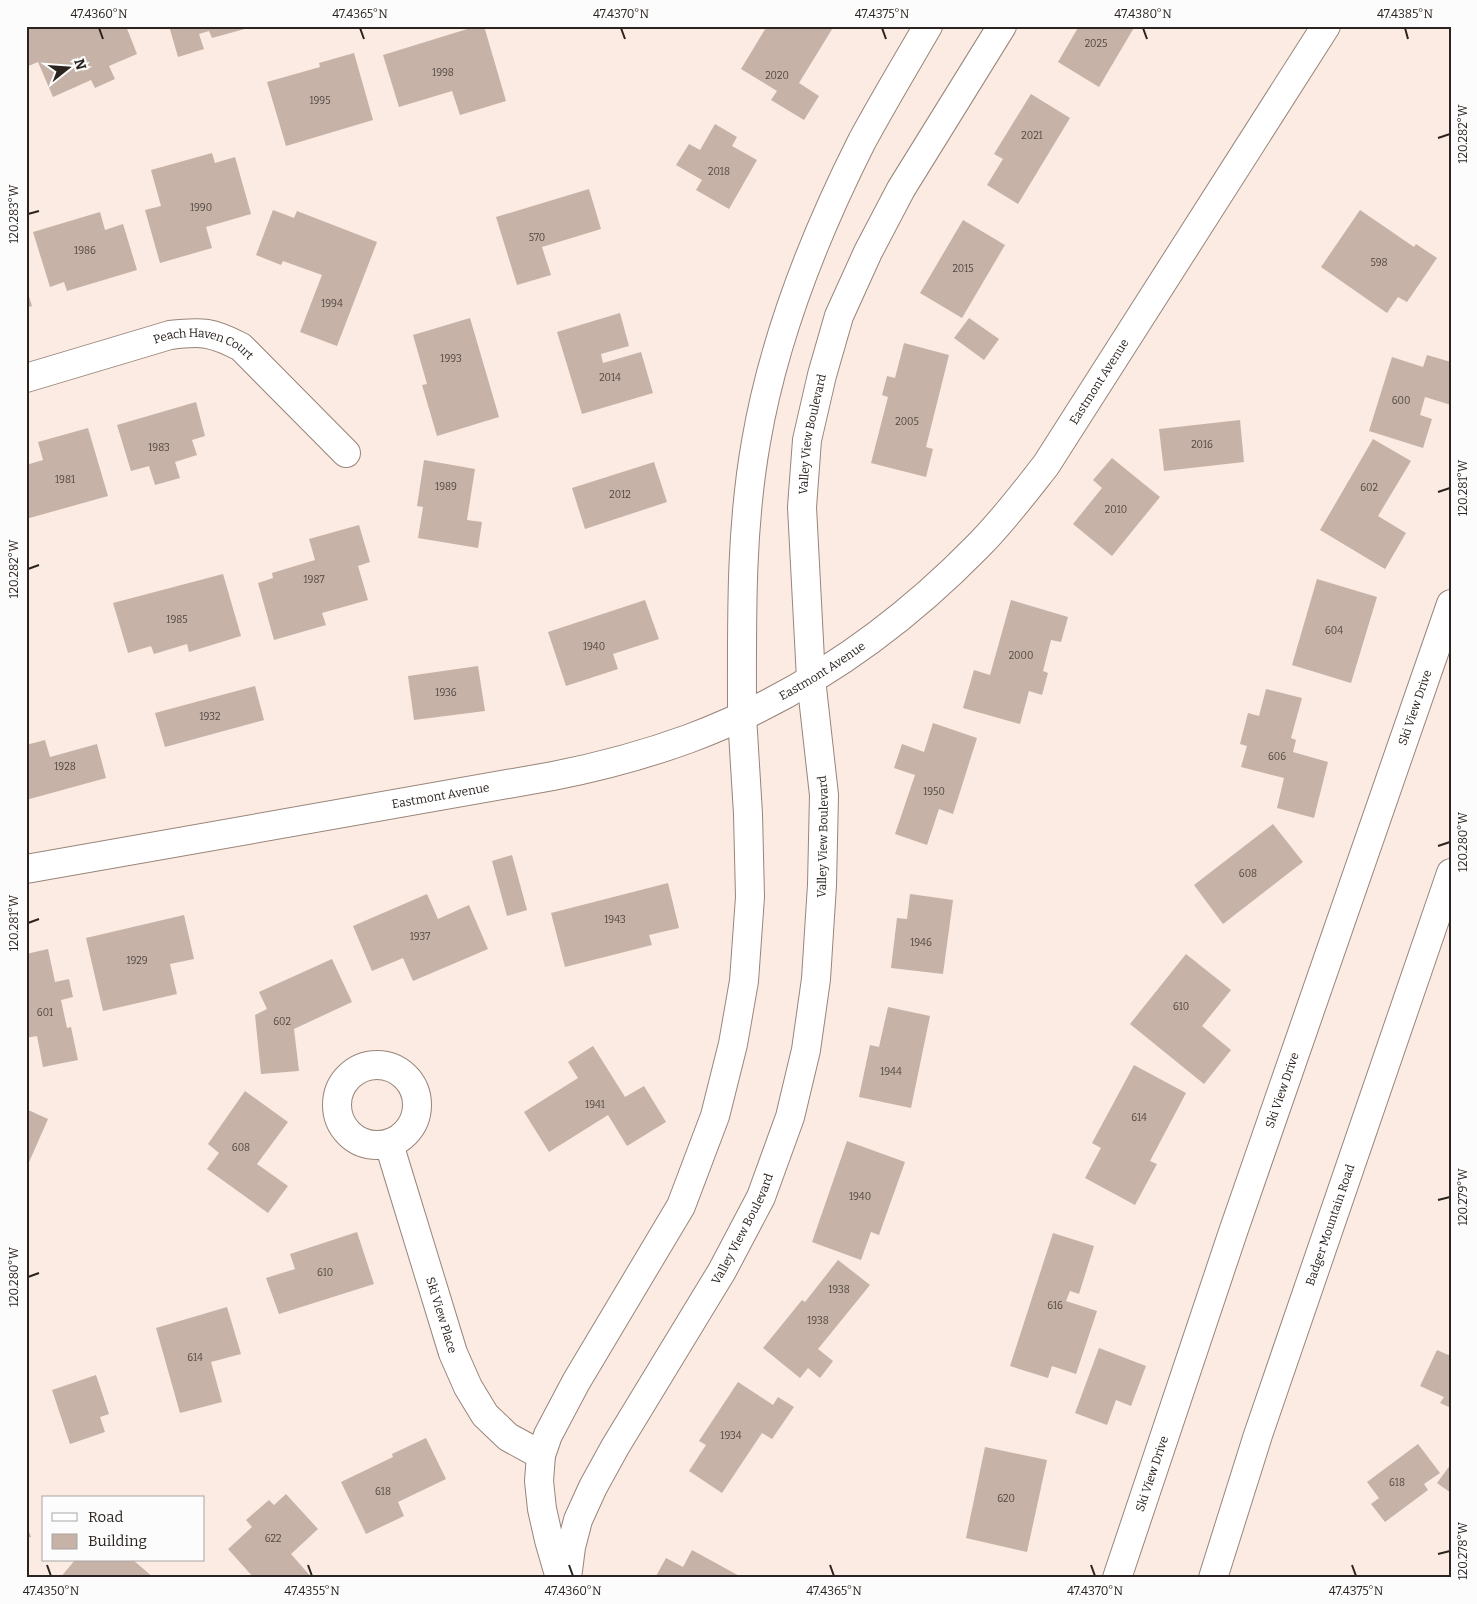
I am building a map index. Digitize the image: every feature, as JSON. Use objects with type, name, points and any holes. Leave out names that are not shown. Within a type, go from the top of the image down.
[{"type":"street","points":[[560,1578],[542,1509],[539,1481],[541,1456],[557,1415],[681,1206],[715,1116],[733,1044],[744,980],[750,898],[748,814],[742,716],[743,544],[755,442],[773,358],[824,220],[863,140],[928,26]]},
{"type":"street","name":"Valley View Boulevard","points":[[567,1578],[571,1547],[578,1520],[593,1487],[615,1447],[722,1271],[761,1197],[790,1117],[806,1050],[816,979],[822,885],[824,795],[811,680],[802,507],[806,440],[839,316],[868,252],[902,189],[1002,26]]},
{"type":"street","name":"Eastmont Avenue","points":[[26,869],[553,776],[599,766],[688,739],[742,716],[811,680],[862,647],[943,581],[980,545],[1046,466],[1326,26]]},
{"type":"street","name":"Peach Haven Court","points":[[26,378],[170,335],[195,332],[219,336],[241,347],[346,453]]},
{"type":"street","name":"Ski View Drive","points":[[1117,1578],[1232,1232],[1451,604]]},
{"type":"street","name":"Badger Mountain Road","points":[[1213,1578],[1258,1435],[1451,873]]},
{"type":"street","name":"Ski View Place","points":[[389,1144],[453,1353],[468,1387],[485,1415],[508,1436],[541,1456]]},
{"type":"building","points":[[26,26],[46,26],[48,29],[55,26],[126,26],[137,54],[109,66],[115,79],[95,88],[91,80],[53,97],[38,62],[26,67]]},
{"type":"building","points":[[169,26],[252,27],[212,38],[209,31],[199,34],[204,49],[178,57]]},
{"type":"building","points":[[477,26],[484,26],[506,101],[460,115],[452,91],[399,107],[383,55]]},
{"type":"building","points":[[767,26],[834,26],[799,83],[819,96],[804,120],[771,100],[777,91],[741,69]]},
{"type":"building","points":[[1079,26],[1135,26],[1099,87],[1058,62]]},
{"type":"building","points":[[354,53],[373,120],[286,146],[267,82],[320,67],[319,63]]},
{"type":"building","points":[[1031,94],[1070,118],[1018,204],[987,185],[1003,159],[994,154]]},
{"type":"building","points":[[715,124],[737,137],[732,146],[757,160],[729,209],[696,190],[702,180],[676,165],[689,144],[700,150]]},
{"type":"building","points":[[212,153],[215,163],[235,157],[251,214],[206,227],[212,248],[160,263],[145,210],[161,206],[151,170]]},
{"type":"building","points":[[589,189],[601,229],[542,247],[551,275],[517,285],[496,217]]},
{"type":"building","points":[[273,210],[294,218],[297,211],[377,242],[337,346],[300,332],[322,275],[283,261],[281,265],[256,255]]},
{"type":"building","points":[[1360,210],[1414,247],[1416,244],[1437,258],[1407,302],[1398,297],[1387,313],[1321,267]]},
{"type":"building","points":[[100,212],[105,230],[123,224],[137,270],[67,291],[64,282],[50,287],[33,232]]},
{"type":"building","points":[[963,220],[1005,245],[962,318],[920,293]]},
{"type":"building","points":[[26,287],[32,306],[26,308]]},
{"type":"building","points":[[620,313],[629,346],[601,354],[603,363],[641,352],[653,393],[582,414],[557,332]]},
{"type":"building","points":[[470,318],[499,417],[437,436],[422,385],[427,384],[413,335]]},
{"type":"building","points":[[969,318],[999,339],[984,360],[954,338]]},
{"type":"building","points":[[904,343],[949,355],[926,447],[933,449],[926,477],[871,463],[888,397],[882,395],[887,376],[895,378]]},
{"type":"building","points":[[1427,355],[1451,362],[1451,405],[1425,397],[1420,415],[1432,419],[1423,448],[1369,431],[1392,357],[1423,367]]},
{"type":"building","points":[[196,402],[205,436],[192,440],[197,455],[175,462],[180,478],[155,485],[149,466],[131,471],[117,425]]},
{"type":"building","points":[[1240,420],[1244,462],[1164,471],[1159,429]]},
{"type":"building","points":[[88,428],[108,496],[26,519],[26,465],[43,460],[38,442]]},
{"type":"building","points":[[1373,439],[1411,461],[1378,516],[1406,533],[1385,569],[1320,530]]},
{"type":"building","points":[[1112,458],[1160,497],[1112,556],[1073,524],[1102,488],[1093,480]]},
{"type":"building","points":[[424,460],[475,469],[467,520],[482,522],[478,548],[418,538],[423,507],[417,506]]},
{"type":"building","points":[[654,462],[667,502],[585,529],[572,488]]},
{"type":"building","points":[[359,525],[370,562],[358,566],[368,600],[322,613],[326,625],[274,640],[258,583],[273,578],[272,573],[315,560],[309,539]]},
{"type":"building","points":[[223,574],[241,636],[189,652],[187,644],[154,654],[151,646],[128,653],[113,603]]},
{"type":"building","points":[[1317,579],[1377,597],[1351,683],[1292,665]]},
{"type":"building","points":[[645,600],[659,639],[613,654],[618,669],[566,686],[548,632]]},
{"type":"building","points":[[1011,600],[1068,617],[1061,642],[1051,640],[1043,671],[1048,673],[1042,695],[1029,691],[1020,724],[963,708],[974,670],[990,675]]},
{"type":"building","points":[[478,666],[485,711],[414,720],[408,676]]},
{"type":"building","points":[[255,686],[264,720],[165,747],[155,713]]},
{"type":"building","points":[[1266,689],[1302,698],[1291,738],[1296,740],[1293,752],[1328,762],[1314,818],[1277,808],[1284,778],[1241,767],[1247,746],[1240,744],[1248,713],[1259,716]]},
{"type":"building","points":[[933,723],[977,738],[953,814],[939,809],[927,845],[895,834],[915,775],[894,768],[902,744],[924,752]]},
{"type":"building","points":[[45,740],[50,757],[97,744],[106,778],[26,800],[26,745]]},
{"type":"building","points":[[1273,824],[1303,862],[1223,924],[1194,885]]},
{"type":"building","points":[[512,855],[527,910],[507,916],[492,861]]},
{"type":"building","points":[[668,883],[679,928],[649,935],[652,945],[565,967],[551,913]]},
{"type":"building","points":[[427,894],[438,919],[469,905],[488,949],[413,981],[403,958],[372,971],[353,926]]},
{"type":"building","points":[[910,894],[953,900],[943,974],[891,968],[897,918],[907,919]]},
{"type":"building","points":[[184,915],[194,959],[170,964],[177,994],[103,1011],[86,938]]},
{"type":"building","points":[[48,949],[55,982],[69,979],[73,997],[61,1000],[67,1028],[71,1027],[78,1060],[43,1067],[37,1036],[26,1038],[26,954]]},
{"type":"building","points":[[1186,954],[1231,990],[1202,1026],[1231,1050],[1204,1084],[1130,1024]]},
{"type":"building","points":[[332,959],[352,1002],[294,1029],[299,1071],[261,1074],[255,1015],[267,1009],[259,992]]},
{"type":"building","points":[[888,1007],[930,1016],[911,1108],[859,1097],[870,1045],[879,1047]]},
{"type":"building","points":[[593,1046],[625,1097],[644,1086],[666,1122],[627,1146],[608,1115],[549,1152],[524,1112],[578,1078],[568,1062]]},
{"type":"building","points":[[1134,1065],[1186,1093],[1150,1161],[1157,1164],[1135,1205],[1085,1178],[1101,1148],[1092,1143]]},
{"type":"building","points":[[245,1091],[288,1122],[257,1164],[288,1186],[268,1213],[207,1169],[219,1153],[208,1144]]},
{"type":"building","points":[[26,1109],[48,1119],[26,1169]]},
{"type":"building","points":[[847,1141],[905,1162],[879,1235],[871,1232],[861,1260],[812,1242]]},
{"type":"building","points":[[357,1232],[374,1284],[279,1314],[266,1278],[295,1269],[290,1254]]},
{"type":"building","points":[[1053,1233],[1094,1246],[1079,1294],[1070,1291],[1066,1301],[1097,1311],[1076,1374],[1052,1366],[1048,1378],[1010,1366]]},
{"type":"building","points":[[838,1260],[870,1285],[818,1349],[833,1361],[820,1378],[808,1368],[800,1378],[763,1348],[802,1300],[805,1302]]},
{"type":"building","points":[[227,1307],[241,1354],[211,1362],[222,1402],[180,1413],[156,1328]]},
{"type":"building","points":[[1099,1348],[1146,1366],[1131,1406],[1116,1400],[1107,1425],[1075,1413]]},
{"type":"building","points":[[1437,1350],[1451,1356],[1451,1408],[1440,1403],[1444,1397],[1420,1386]]},
{"type":"building","points":[[96,1375],[109,1414],[100,1417],[105,1432],[70,1444],[52,1390]]},
{"type":"building","points":[[738,1382],[773,1405],[778,1397],[794,1407],[772,1439],[762,1433],[722,1493],[689,1471],[706,1445],[699,1441]]},
{"type":"building","points":[[426,1438],[446,1479],[398,1502],[404,1516],[366,1534],[341,1482],[393,1457],[392,1454]]},
{"type":"building","points":[[1418,1444],[1440,1473],[1424,1484],[1428,1490],[1385,1522],[1371,1504],[1379,1498],[1367,1482]]},
{"type":"building","points":[[985,1447],[1047,1460],[1027,1552],[966,1538]]},
{"type":"building","points":[[1451,1464],[1451,1493],[1437,1483]]},
{"type":"building","points":[[286,1494],[318,1529],[291,1554],[312,1578],[254,1578],[228,1549],[252,1527],[246,1520],[269,1500],[274,1505]]},
{"type":"building","points":[[26,1523],[31,1537],[26,1538]]},
{"type":"building","points":[[692,1550],[743,1578],[655,1578],[666,1558],[683,1567]]},
{"type":"building","points":[[73,1562],[135,1562],[154,1578],[60,1578]]}]
